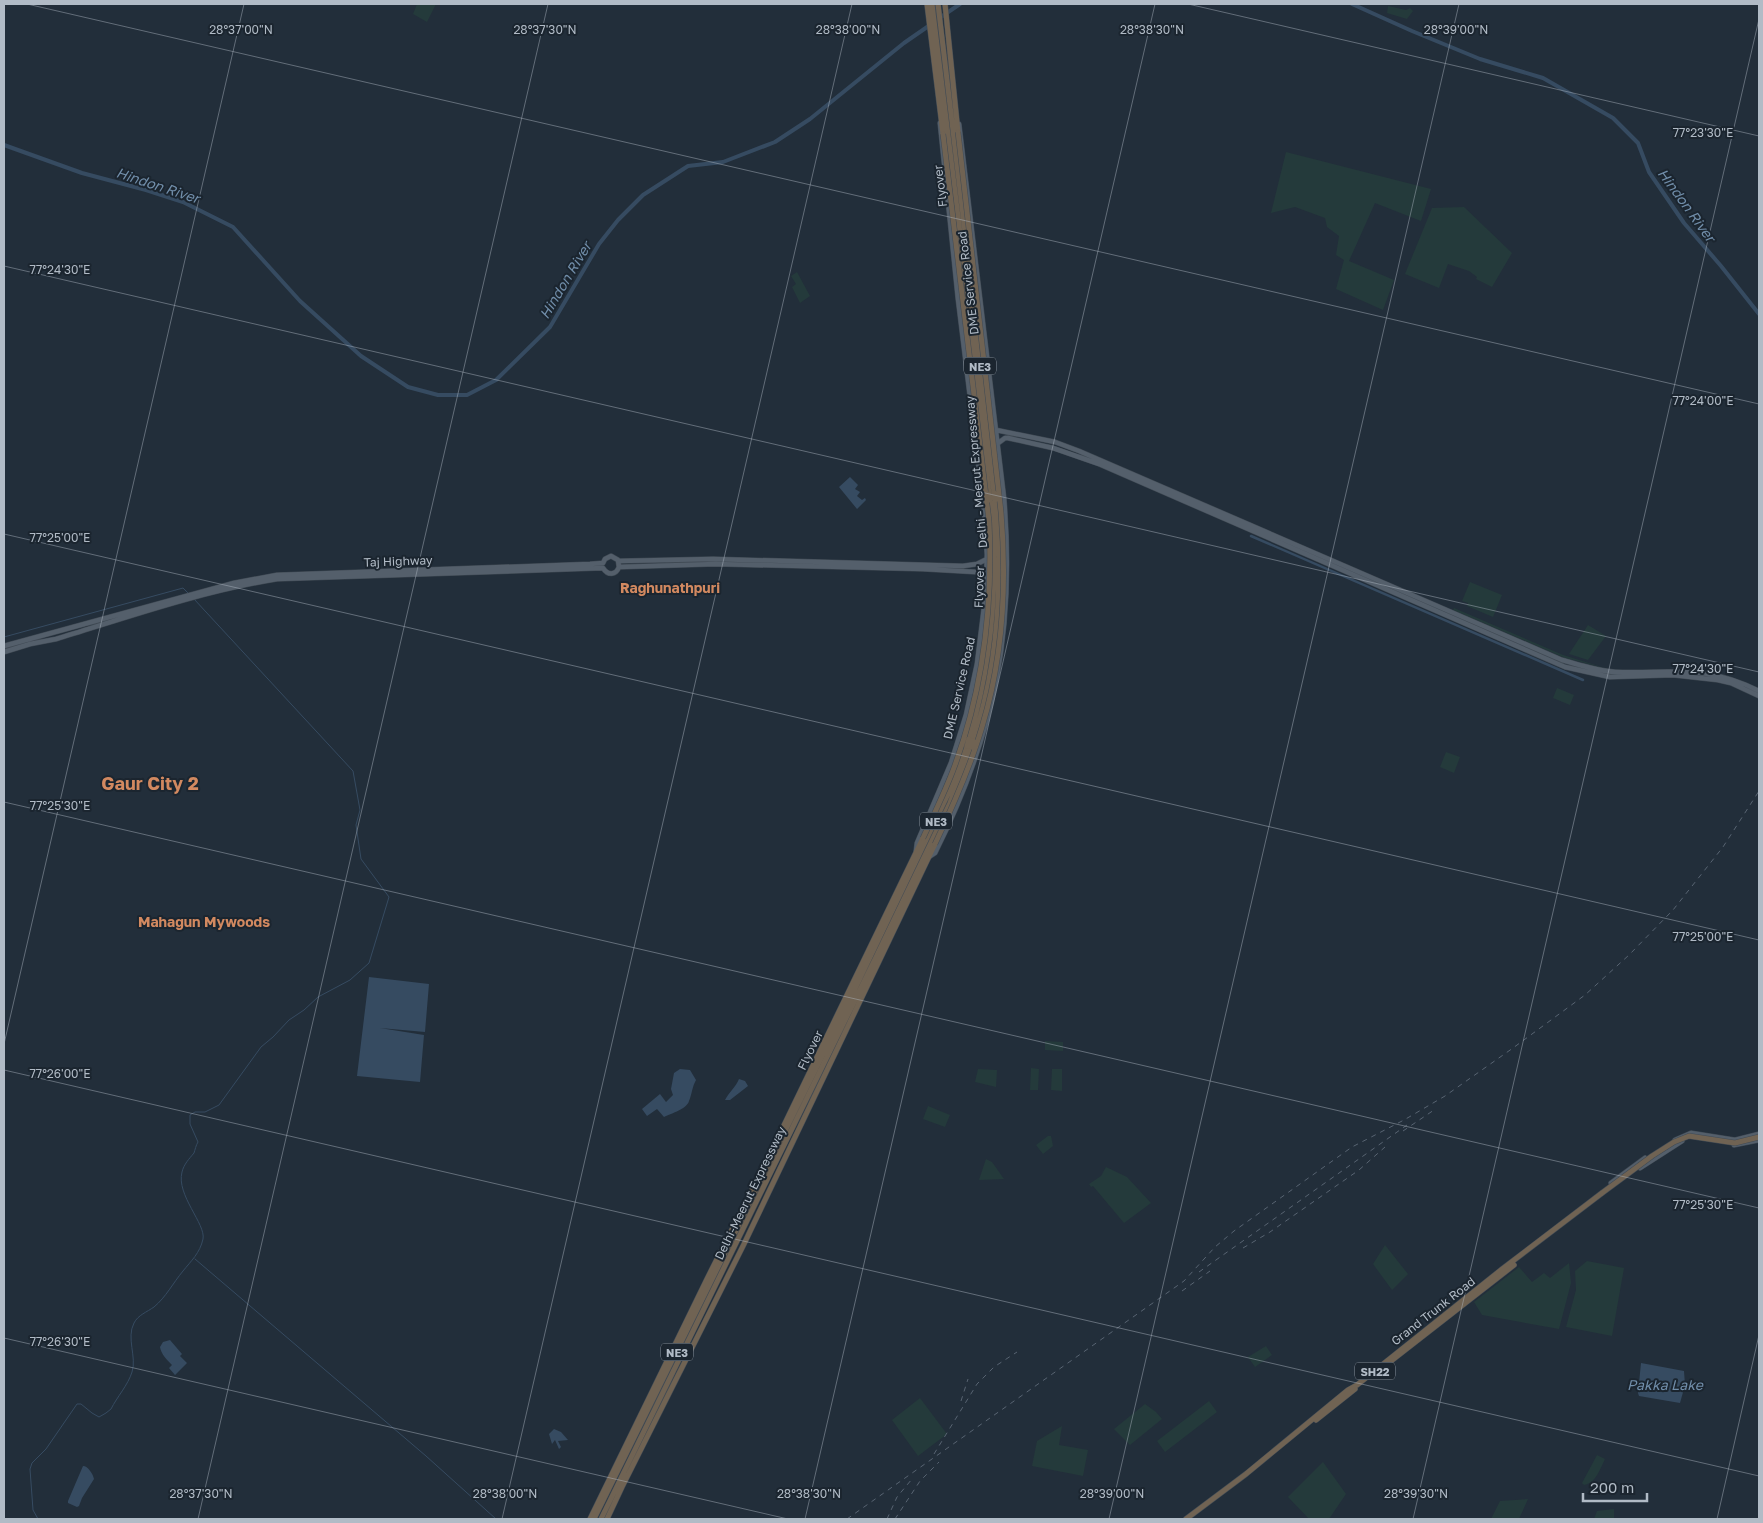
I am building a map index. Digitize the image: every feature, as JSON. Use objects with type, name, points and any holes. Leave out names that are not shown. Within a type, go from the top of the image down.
[{"type":"highway","points":[[927,4],[942,63]]},
{"type":"highway","name":"Delhi - Meerut Expressway","points":[[932,4],[942,63]]},
{"type":"highway","name":"Delhi - Meerut Expressway","points":[[916,874],[950,803],[987,689],[997,614],[999,562],[942,63],[938,4]]},
{"type":"highway","points":[[942,63],[945,4]]},
{"type":"highway","name":"Flyover","points":[[721,1251],[764,1167],[923,838],[953,772],[973,707],[986,637],[990,577],[988,511],[939,104],[942,63]]},
{"type":"highway","name":"Flyover","points":[[734,1264],[907,905],[962,784],[983,726],[998,650],[1004,587],[1001,512],[956,113],[942,63]]},
{"type":"highway","name":"Delhi - Meerut Expressway","points":[[901,894],[969,746]]},
{"type":"highway","name":"Delhi-Meerut Expressway","points":[[594,1519],[762,1186],[916,874]]},
{"type":"highway","points":[[907,905],[915,901],[913,891]]},
{"type":"highway","name":"Delhi-Meerut Expressway","points":[[762,1186],[901,894]]},
{"type":"highway","name":"SH22","points":[[1600,1195],[1652,1156],[1674,1142],[1689,1136],[1735,1143],[1759,1137]]},
{"type":"highway","name":"Grand Trunk Road","points":[[1190,1519],[1250,1474],[1563,1222],[1600,1195]]},
{"type":"highway","name":"Grand Trunk Road","points":[[1186,1519],[1246,1474],[1348,1390],[1357,1385],[1600,1195]]},
{"type":"highway","points":[[590,1519],[721,1251],[732,1237],[743,1214],[749,1212],[750,1224],[736,1252],[734,1264],[607,1519]]},
{"type":"highway","name":"Delhi-Meerut Expressway","points":[[601,1519],[749,1212]]},
{"type":"main road","name":"DME Service Road","points":[[916,852],[917,843],[936,801],[959,740],[977,664],[987,580],[983,498],[940,134],[939,104]]},
{"type":"main road","name":"DME Service Road","points":[[929,857],[935,853],[956,808],[980,746],[995,690],[1003,637],[1007,581],[1007,533],[996,430],[960,129],[956,113]]},
{"type":"main road","points":[[952,237],[973,235]]},
{"type":"main road","points":[[996,430],[1056,446],[1241,521],[1565,667],[1610,677],[1673,675],[1706,678],[1731,683],[1759,696]]},
{"type":"main road","points":[[997,444],[1005,438],[1056,446],[1472,624],[1562,660],[1592,669],[1613,672],[1671,671],[1706,673],[1741,682],[1759,691]]},
{"type":"main road","points":[[983,498],[1003,495]]},
{"type":"main road","points":[[1241,521],[1245,515]]},
{"type":"main road","name":"Taj Highway","points":[[197,595],[250,579],[277,575],[603,563],[609,557],[615,558],[619,564]]},
{"type":"main road","points":[[619,564],[713,559],[838,560],[963,568],[978,573],[987,580]]},
{"type":"main road","points":[[619,564],[716,564],[826,569],[963,568],[987,559]]},
{"type":"main road","points":[[4,646],[197,595],[277,579],[603,568],[611,574],[617,572],[619,564]]},
{"type":"main road","points":[[4,652],[30,644],[54,640],[189,597]]},
{"type":"main road","points":[[80,632],[79,627],[90,622]]},
{"type":"main road","points":[[54,640],[66,634],[64,629]]},
{"type":"main road","points":[[959,740],[980,746]]},
{"type":"main road","points":[[1600,1195],[1684,1140],[1697,1136],[1733,1145],[1747,1144],[1759,1137]]},
{"type":"green space","points":[[417,4],[436,4],[427,22],[413,14]]},
{"type":"green space","points":[[1388,6],[1406,10],[1410,8],[1413,11],[1407,19],[1387,13]]},
{"type":"green space","points":[[1286,152],[1431,189],[1421,221],[1375,203],[1349,261],[1394,280],[1383,310],[1336,289],[1344,260],[1336,255],[1339,236],[1327,227],[1325,218],[1295,207],[1271,213]]},
{"type":"green space","points":[[1464,207],[1512,253],[1492,287],[1476,279],[1477,277],[1469,271],[1448,264],[1439,288],[1405,274],[1432,208]]},
{"type":"green space","points":[[797,272],[810,296],[800,303],[792,287],[796,284],[791,276]]},
{"type":"green space","points":[[1470,582],[1502,595],[1493,617],[1467,606],[1468,603],[1462,601]]},
{"type":"green space","points":[[1454,608],[1563,655],[1605,668],[1565,658],[1453,610]]},
{"type":"green space","points":[[1588,625],[1606,636],[1588,660],[1569,654]]},
{"type":"green space","points":[[1557,688],[1574,695],[1570,705],[1553,698]]},
{"type":"green space","points":[[1446,752],[1460,757],[1454,773],[1440,767]]},
{"type":"green space","points":[[1045,1041],[1063,1042],[1063,1051],[1045,1050]]},
{"type":"green space","points":[[1031,1068],[1039,1069],[1038,1090],[1030,1090]]},
{"type":"green space","points":[[978,1069],[997,1070],[996,1087],[975,1082]]},
{"type":"green space","points":[[1052,1069],[1062,1069],[1062,1091],[1051,1090]]},
{"type":"green space","points":[[928,1106],[950,1115],[945,1127],[923,1119]]},
{"type":"green space","points":[[1048,1136],[1051,1136],[1053,1146],[1043,1154],[1036,1145]]},
{"type":"green space","points":[[986,1159],[992,1162],[1004,1179],[979,1180]]},
{"type":"green space","points":[[1106,1167],[1127,1177],[1151,1203],[1124,1223],[1093,1186],[1091,1187],[1089,1184],[1101,1176]]},
{"type":"green space","points":[[1385,1245],[1408,1274],[1392,1290],[1373,1264]]},
{"type":"green space","points":[[1587,1261],[1624,1268],[1612,1336],[1566,1327],[1576,1290],[1575,1271]]},
{"type":"green space","points":[[1569,1263],[1571,1283],[1559,1329],[1482,1315],[1474,1302],[1519,1267],[1532,1282],[1544,1273],[1550,1278]]},
{"type":"green space","points":[[1266,1346],[1272,1355],[1255,1367],[1248,1357]]},
{"type":"green space","points":[[920,1398],[947,1434],[918,1456],[892,1420]]},
{"type":"green space","points":[[1209,1401],[1217,1412],[1165,1452],[1157,1441]]},
{"type":"green space","points":[[1145,1404],[1162,1419],[1130,1445],[1114,1429]]},
{"type":"green space","points":[[1062,1426],[1059,1445],[1088,1450],[1083,1476],[1032,1466],[1037,1441]]},
{"type":"green space","points":[[1597,1455],[1605,1459],[1595,1479],[1584,1485],[1582,1483]]},
{"type":"green space","points":[[1323,1462],[1346,1494],[1329,1519],[1309,1519],[1288,1497]]},
{"type":"green space","points":[[1528,1499],[1519,1519],[1491,1519],[1500,1501]]},
{"type":"green space","points":[[1614,1509],[1614,1519],[1594,1519],[1597,1511]]},
{"type":"water","points":[[850,477],[858,485],[855,489],[860,492],[857,496],[862,500],[865,498],[866,500],[857,509],[839,487]]},
{"type":"water","points":[[369,977],[429,984],[425,1032],[380,1028],[424,1035],[420,1082],[357,1076]]},
{"type":"water","points":[[680,1069],[690,1070],[696,1080],[688,1104],[682,1109],[664,1117],[657,1109],[647,1116],[642,1109],[660,1094],[666,1102],[673,1095],[671,1089],[674,1073]]},
{"type":"water","points":[[739,1079],[745,1081],[748,1086],[730,1100],[725,1100],[736,1085]]},
{"type":"water","points":[[170,1340],[187,1363],[175,1375],[169,1368],[172,1365],[166,1359],[160,1347],[163,1342]]},
{"type":"water","name":"Pakka Lake","points":[[1641,1363],[1684,1371],[1685,1385],[1680,1403],[1639,1396]]},
{"type":"water","points":[[554,1429],[561,1432],[568,1440],[558,1441],[561,1447],[559,1449],[555,1440],[552,1444],[549,1434]]},
{"type":"water","points":[[83,1466],[87,1467],[94,1479],[77,1507],[68,1503],[68,1501]]},
{"type":"waterway","name":"Hindon River","points":[[938,19],[960,4]]},
{"type":"waterway","name":"Hindon River","points":[[1352,4],[1480,59],[1543,78],[1613,118],[1638,143],[1649,172],[1684,223],[1759,314]]},
{"type":"waterway","name":"Hindon River","points":[[4,145],[82,173],[183,202],[233,227],[300,301],[361,356],[408,387],[438,395],[467,395],[496,380],[550,327],[599,244],[618,220],[643,195],[688,166],[723,162],[775,142],[810,119],[904,43],[930,25]]},
{"type":"waterway","points":[[1251,536],[1583,680]]},
{"type":"waterway","points":[[4,637],[183,588],[189,594]]},
{"type":"waterway","points":[[38,1519],[33,1510],[30,1469],[32,1463],[46,1449],[77,1404],[81,1404],[99,1417],[111,1409],[132,1372],[131,1335],[134,1323],[162,1299],[202,1244],[203,1233],[183,1190],[181,1181],[184,1167],[194,1153],[198,1142],[190,1124],[190,1115],[195,1112],[205,1112],[219,1105],[261,1047],[289,1020],[318,997],[350,980],[369,963],[389,897],[361,859],[356,825],[360,810],[353,771],[194,599]]},
{"type":"waterway","points":[[195,1259],[426,1456],[496,1519]]},
{"type":"railway","points":[[847,1519],[1184,1281],[1215,1247],[1234,1231],[1352,1147],[1445,1096],[1585,995],[1629,955],[1673,910],[1723,847],[1759,791]]},
{"type":"railway","points":[[1403,1131],[1434,1110]]},
{"type":"railway","points":[[1199,1272],[1407,1125]]},
{"type":"railway","points":[[1243,1248],[1270,1232],[1359,1170],[1385,1147]]},
{"type":"railway","points":[[1182,1291],[1210,1271]]},
{"type":"railway","points":[[934,1454],[977,1384],[994,1367],[1017,1352]]},
{"type":"railway","points":[[961,1401],[968,1379]]},
{"type":"railway","points":[[895,1519],[920,1481],[939,1462]]},
{"type":"railway","points":[[887,1519],[897,1497],[912,1479]]},
{"type":"district","name":"Raghunathpuri","points":[[670,587]]},
{"type":"district","name":"Gaur City 2","points":[[150,783]]},
{"type":"district","name":"Mahagun Mywoods","points":[[204,921]]}]
